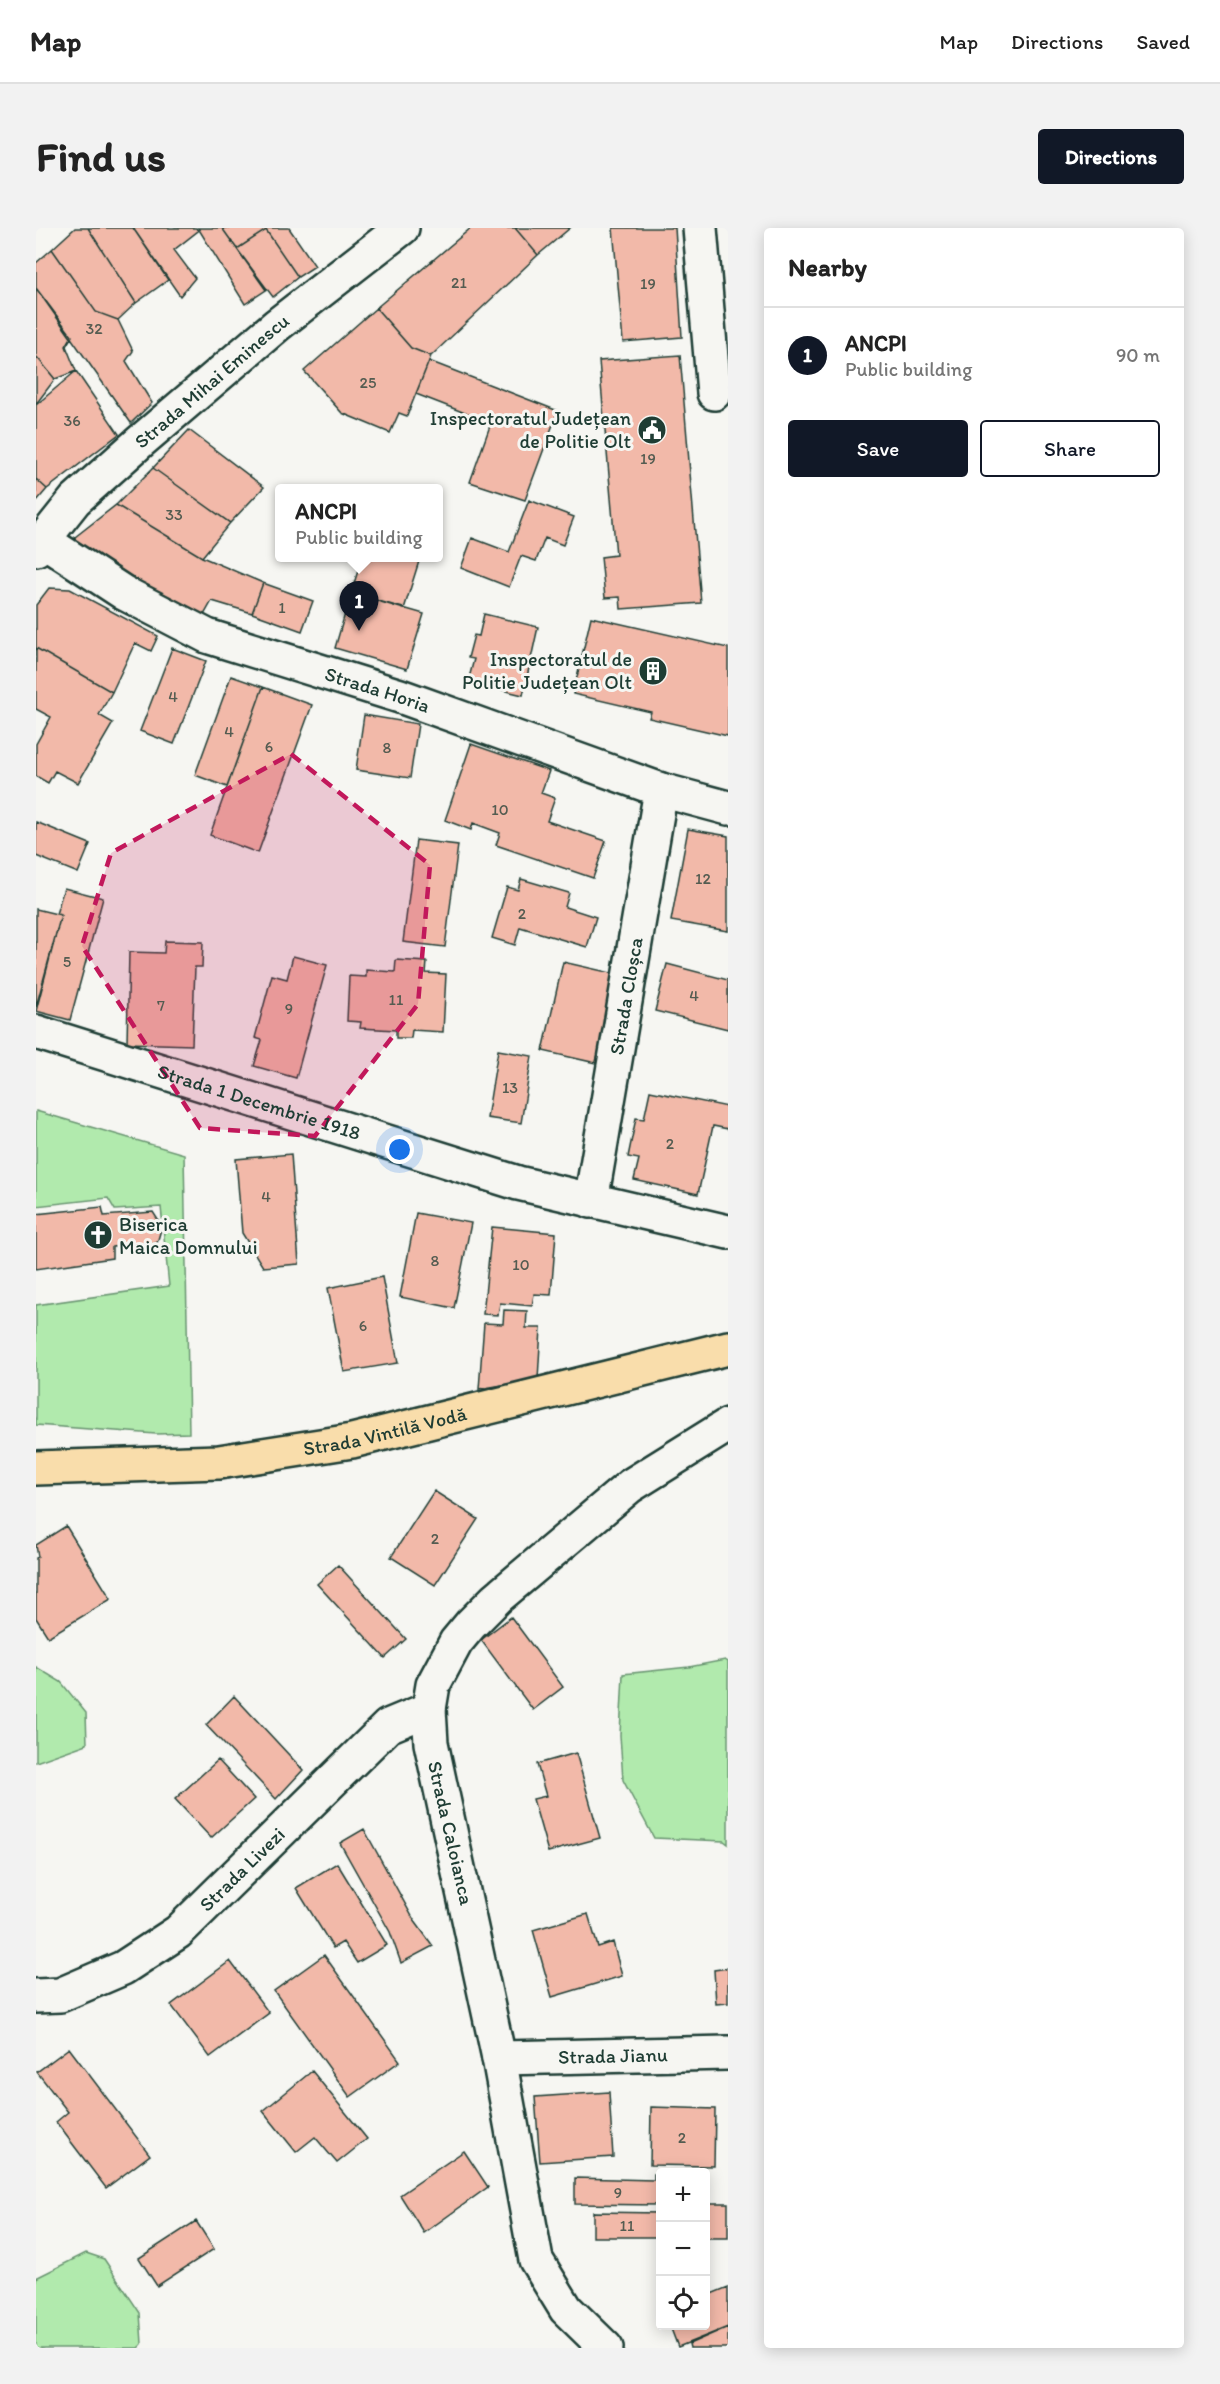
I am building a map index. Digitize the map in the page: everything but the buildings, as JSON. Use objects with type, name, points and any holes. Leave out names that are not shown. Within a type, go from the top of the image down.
[{"type":"main road","name":"Strada Vintilă Vodă","points":[[36,1468],[219,1462],[352,1441],[728,1348]]},
{"type":"street","name":"Strada Mihai Eminescu","points":[[40,544],[75,500],[141,441],[277,325],[402,228]]},
{"type":"street","points":[[700,228],[714,393]]},
{"type":"street","name":"Strada Horia","points":[[40,544],[124,593],[207,636],[400,696],[661,790],[728,808]]},
{"type":"street","name":"Strada Cloșca","points":[[591,1201],[661,790]]},
{"type":"street","name":"Strada 1 Decembrie 1918","points":[[36,1032],[518,1183],[728,1232]]},
{"type":"street","name":"Strada Caloianca","points":[[606,2348],[566,2309],[536,2260],[499,2058],[431,1743],[429,1709],[433,1685],[446,1657],[456,1642],[497,1598],[630,1486],[728,1425]]},
{"type":"street","name":"Strada Livezi","points":[[36,1996],[60,1995],[123,1968],[178,1932],[388,1726],[429,1709]]},
{"type":"street","name":"Strada Jianu","points":[[499,2058],[728,2053]]},
{"type":"highlighted area","points":[[291,754],[430,865],[418,1004],[315,1136],[200,1128],[82,946],[111,853]]},
{"type":"green space","points":[[36,1111],[184,1154],[189,1433],[156,1434],[36,1425],[36,1305],[169,1286],[161,1207],[115,1210],[108,1198],[36,1206]]},
{"type":"green space","points":[[725,1660],[728,1662],[728,1844],[724,1841],[654,1838],[623,1780],[620,1735],[623,1674],[689,1667]]},
{"type":"green space","points":[[36,1667],[61,1682],[86,1713],[87,1744],[36,1762]]},
{"type":"green space","points":[[86,2253],[104,2259],[140,2313],[142,2344],[138,2348],[36,2348],[36,2278]]},
{"type":"place","name":"Inspectoratul Județean de Politie Olt","points":[[652,430]]},
{"type":"place","name":"ANCPI","points":[[359,631]]},
{"type":"place","name":"Inspectoratul de Politie Județean Olt","points":[[653,671]]},
{"type":"place","name":"Biserica Maica Domnului","points":[[98,1235]]}]
